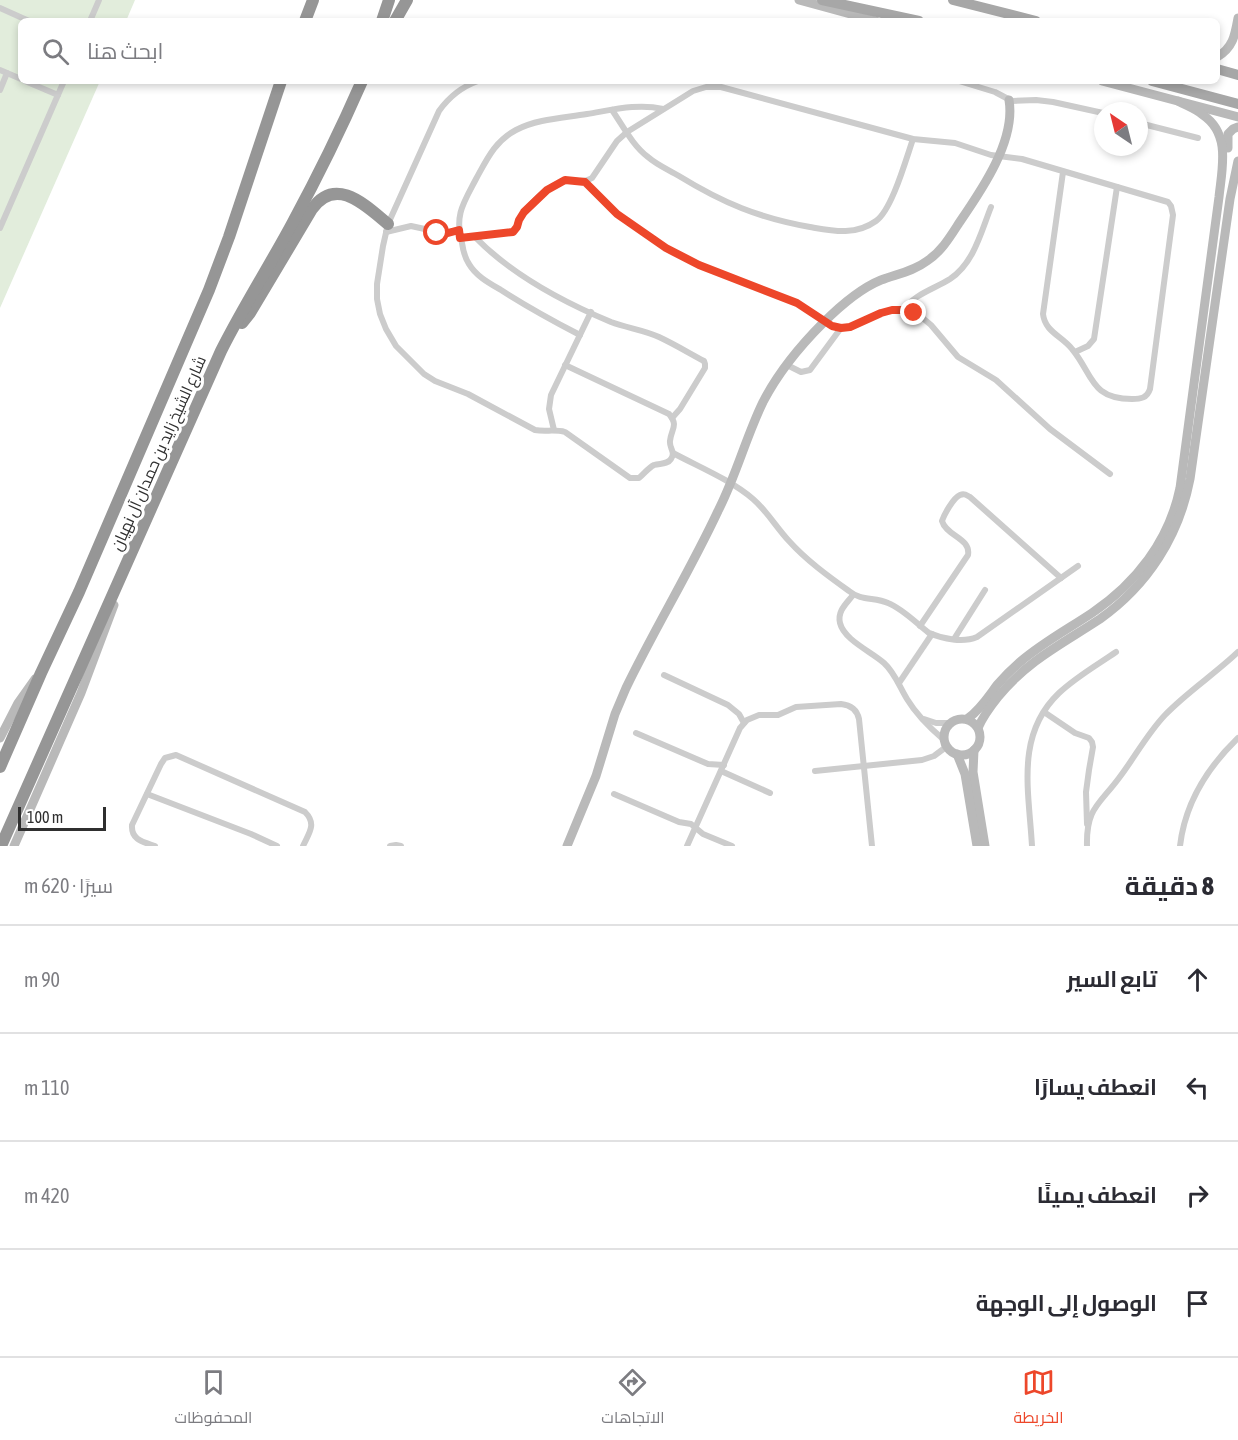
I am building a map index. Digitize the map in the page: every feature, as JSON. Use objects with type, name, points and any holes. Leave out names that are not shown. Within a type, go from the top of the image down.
[{"type":"highway","points":[[306,18],[314,0]]},
{"type":"highway","points":[[383,18],[389,0]]},
{"type":"highway","points":[[390,18],[399,0]]},
{"type":"highway","points":[[397,18],[407,0]]},
{"type":"highway","name":"شارع الشيخ زايد بن حمدان آل نهيان","points":[[0,767],[79,592],[209,290],[280,84]]},
{"type":"highway","name":"شارع الشيخ زايد بن حمدان آل نهيان","points":[[0,846],[217,359],[313,185],[361,84]]},
{"type":"highway","points":[[231,331],[240,325],[250,313],[312,209],[322,199],[338,194],[352,197],[360,201],[387,228]]},
{"type":"main road","points":[[822,0],[905,18]]},
{"type":"main road","points":[[953,0],[1024,18]]},
{"type":"main road","points":[[1220,70],[1238,75]]},
{"type":"main road","points":[[1163,84],[1238,104]]},
{"type":"street","points":[[91,18],[99,0]]},
{"type":"street","points":[[799,0],[865,18]]},
{"type":"street","points":[[0,8],[22,18]]},
{"type":"street","points":[[1220,56],[1231,44],[1238,22]]},
{"type":"street","points":[[0,70],[18,78]]},
{"type":"street","points":[[0,90],[7,73]]},
{"type":"street","points":[[32,84],[58,95]]},
{"type":"street","points":[[0,228],[63,84]]},
{"type":"street","points":[[472,84],[457,92],[439,111],[387,228],[378,276],[377,299],[380,315],[402,354],[418,370],[435,381],[468,394],[535,430],[561,431],[569,435],[632,479],[639,478],[651,467],[668,462],[672,458],[670,442],[674,427],[672,418],[665,412],[565,365]]},
{"type":"street","points":[[969,84],[995,92],[1009,100],[1053,102],[1094,111]]},
{"type":"street","points":[[1113,84],[1238,117]]},
{"type":"street","points":[[460,238],[513,232],[524,212],[547,190],[565,180],[585,182],[594,177],[617,141],[627,132],[700,88],[721,87],[913,139],[955,143],[984,153],[1022,159],[1166,201],[1172,206],[1173,212],[1150,391],[1145,397],[1122,399],[1109,396],[1100,390],[1091,380],[1075,352],[1050,330],[1044,321],[1043,314],[1063,172]]},
{"type":"street","points":[[567,846],[596,776],[615,714],[626,688],[715,519],[761,407],[771,389],[787,365],[824,322],[843,305],[863,289],[885,278],[914,269],[934,256],[943,246],[981,191],[995,165],[1008,124],[1009,100]]},
{"type":"street","points":[[967,719],[978,710],[1005,676],[1022,660],[1100,607],[1124,587],[1146,562],[1164,535],[1173,515],[1180,488],[1224,154],[1219,132],[1213,123],[1204,115],[1178,101]]},
{"type":"street","points":[[579,335],[535,311],[478,275],[467,261],[460,238],[459,216],[464,201],[487,157],[504,138],[515,131],[538,122],[612,110],[643,106],[663,109]]},
{"type":"street","points":[[612,110],[649,158],[707,193],[725,202],[777,220],[838,232],[870,225],[884,213],[913,139]]},
{"type":"street","points":[[1148,125],[1198,138]]},
{"type":"street","points":[[1221,180],[1228,160],[1228,134],[1238,127]]},
{"type":"street","points":[[978,728],[988,710],[1010,682],[1025,668],[1099,619],[1126,598],[1150,571],[1170,540],[1184,504],[1190,479],[1230,199],[1238,161]]},
{"type":"street","points":[[585,182],[617,214],[666,248],[699,265],[797,303],[832,326],[841,328],[854,325],[892,310],[903,310],[924,318],[958,357],[996,380],[1050,429],[1110,474]]},
{"type":"street","points":[[1075,352],[1088,346],[1094,339],[1117,187]]},
{"type":"street","points":[[1219,197],[1230,199]]},
{"type":"street","points":[[903,310],[914,299],[951,278],[962,268],[975,250],[991,207]]},
{"type":"street","points":[[387,228],[411,226],[442,234],[459,230]]},
{"type":"street","points":[[475,237],[493,255],[550,292],[621,326],[659,337],[705,363],[705,368],[672,418]]},
{"type":"street","points":[[554,430],[549,415],[552,391],[591,312]]},
{"type":"street","points":[[787,365],[801,372],[810,370],[841,328]]},
{"type":"street","points":[[673,453],[740,489],[762,507],[801,553],[853,595],[889,603],[932,634],[965,640],[977,637],[1078,566]]},
{"type":"street","points":[[14,846],[81,693],[121,588],[167,480],[171,463]]},
{"type":"street","points":[[920,626],[968,555],[967,546],[946,530],[942,521],[944,514],[960,495],[970,497],[1061,578]]},
{"type":"street","points":[[954,639],[985,590]]},
{"type":"street","points":[[853,595],[841,610],[839,618],[840,625],[852,640],[884,663],[893,673],[910,704],[952,752],[968,754],[974,750],[980,740],[978,728],[967,719],[959,719],[950,723],[936,723],[924,719]]},
{"type":"street","points":[[898,683],[932,634]]},
{"type":"street","points":[[1032,846],[1027,766],[1033,734],[1044,712],[1065,687],[1116,652]]},
{"type":"street","points":[[1087,828],[1095,808],[1170,709],[1238,652]]},
{"type":"street","points":[[0,738],[21,697],[41,673]]},
{"type":"street","points":[[664,675],[728,705],[739,714],[744,723]]},
{"type":"street","points":[[687,846],[744,723],[755,716],[778,715],[796,707],[842,704],[849,705],[857,712],[859,719],[872,846]]},
{"type":"street","points":[[1044,712],[1075,733],[1089,738],[1092,742],[1086,792],[1087,846]]},
{"type":"street","points":[[815,771],[928,759],[939,753],[945,743],[944,731],[950,723]]},
{"type":"street","points":[[636,733],[722,768],[770,793]]},
{"type":"street","points":[[1180,846],[1186,816],[1194,796],[1213,766],[1238,738]]},
{"type":"street","points":[[974,750],[973,772],[985,846]]},
{"type":"street","points":[[957,754],[964,774],[977,846]]},
{"type":"street","points":[[155,846],[138,840],[134,836],[133,822],[163,761],[169,756],[179,756],[305,812],[310,817],[312,827],[303,846]]},
{"type":"street","points":[[147,794],[277,846]]},
{"type":"street","points":[[614,794],[681,823],[695,826],[703,834],[732,846]]},
{"type":"street","points":[[390,846],[401,846]]},
{"type":"green space","points":[[0,0],[135,0],[127,18],[18,18],[18,84],[99,84],[0,308]]},
{"type":"route","points":[[437,233],[459,230],[460,238],[513,232],[524,212],[547,190],[565,180],[585,182],[617,214],[666,248],[699,265],[797,303],[832,326],[850,327],[892,310],[914,313]]}]
